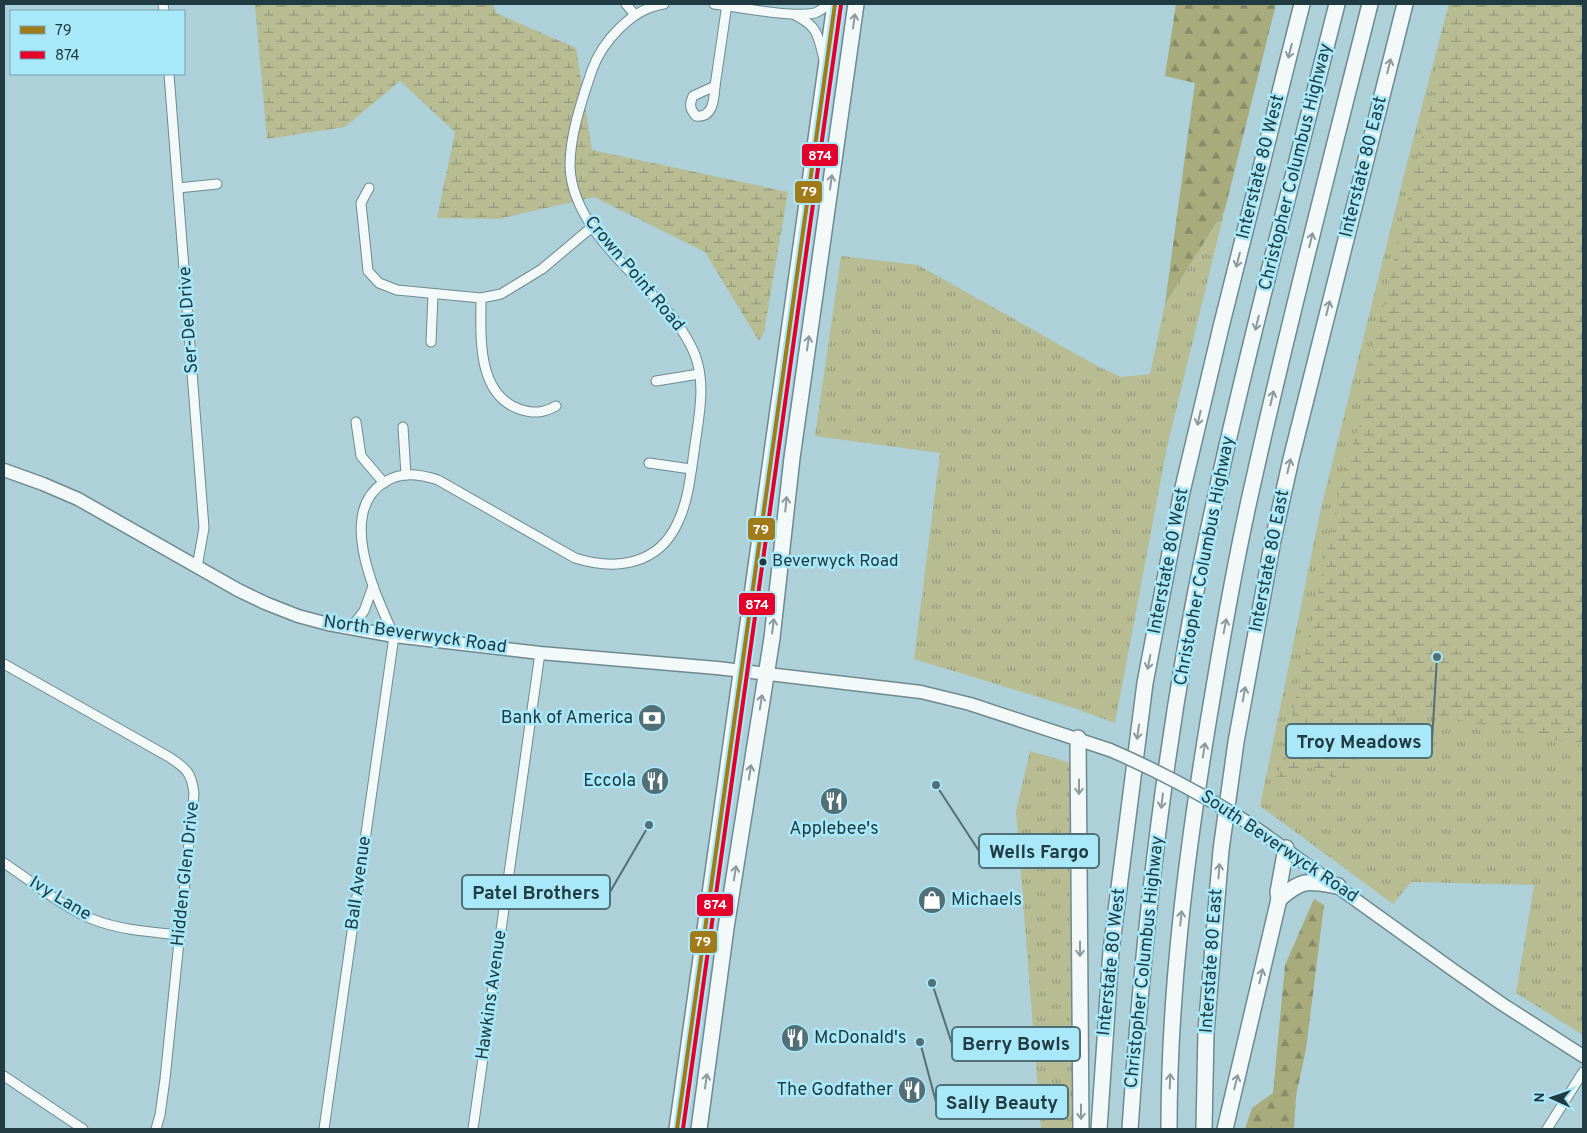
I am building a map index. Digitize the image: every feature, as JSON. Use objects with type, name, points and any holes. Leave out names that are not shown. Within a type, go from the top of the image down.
[{"type":"highway","points":[[677,1129],[835,4]]},
{"type":"highway","points":[[699,1129],[726,928],[772,638],[792,458],[856,4]]},
{"type":"highway","name":"Interstate 80 West","points":[[1099,1129],[1111,951],[1145,683],[1181,496],[1221,327],[1302,4]]},
{"type":"highway","name":"Christopher Columbus Highway","points":[[1130,1129],[1136,1043],[1154,858],[1172,727],[1191,620],[1234,416],[1337,4]]},
{"type":"highway","name":"Christopher Columbus Highway","points":[[1169,1129],[1171,1039],[1178,948],[1190,840],[1218,662],[1254,476],[1370,4]]},
{"type":"highway","name":"Interstate 80 East","points":[[1204,1129],[1206,1032],[1221,850],[1236,742],[1253,642],[1291,459],[1405,4]]},
{"type":"highway","points":[[1078,738],[1080,1129]]},
{"type":"highway","points":[[1108,1129],[1125,838]]},
{"type":"highway","points":[[1225,1129],[1279,898],[1278,892],[1286,848]]},
{"type":"highway","points":[[1279,898],[1301,882],[1338,886]]},
{"type":"main road","name":"North Beverwyck Road","points":[[4,470],[78,499],[197,567],[265,603],[298,616],[350,629],[394,636],[540,653],[766,674]]},
{"type":"main road","name":"South Beverwyck Road","points":[[766,674],[928,694],[970,704],[1078,738],[1110,750],[1173,779],[1205,796],[1286,848],[1502,1004],[1583,1056]]},
{"type":"street","points":[[626,4],[635,15]]},
{"type":"street","name":"Crown Point Road","points":[[394,636],[374,586],[364,554],[362,524],[364,511],[370,496],[384,483],[394,478],[416,474],[438,480],[575,558],[590,563],[612,565],[635,562],[649,556],[670,537],[678,522],[684,505],[691,469],[699,411],[701,386],[696,357],[677,323],[618,258],[581,211],[572,182],[570,167],[576,122],[599,54],[614,34],[635,15],[651,6],[664,4]]},
{"type":"street","points":[[714,4],[793,14],[815,12],[828,4]]},
{"type":"street","points":[[715,86],[727,5]]},
{"type":"street","points":[[793,14],[808,21],[817,32],[826,67]]},
{"type":"street","name":"Ser-Del Drive","points":[[169,75],[204,528],[197,567]]},
{"type":"street","points":[[178,188],[218,184]]},
{"type":"street","points":[[369,188],[361,203],[368,271],[380,283],[397,290],[481,298],[501,294],[542,268],[592,227]]},
{"type":"street","points":[[431,342],[434,294]]},
{"type":"street","points":[[481,298],[481,351],[489,379],[497,391],[503,399],[514,407],[525,411],[545,412],[556,406]]},
{"type":"street","points":[[656,381],[700,374]]},
{"type":"street","points":[[356,422],[361,456],[384,483]]},
{"type":"street","points":[[403,427],[406,475]]},
{"type":"street","points":[[649,463],[691,469]]},
{"type":"street","points":[[350,629],[364,611],[374,586]]},
{"type":"street","name":"Ball Avenue","points":[[324,1129],[394,636]]},
{"type":"street","name":"Hawkins Avenue","points":[[473,1129],[540,653]]},
{"type":"street","name":"Hidden Glen Drive","points":[[4,664],[169,757],[184,767],[189,773],[193,784],[194,794],[165,1080],[156,1129]]},
{"type":"street","name":"Ivy Lane","points":[[4,863],[90,919],[140,930],[180,935]]},
{"type":"street","points":[[1547,1129],[1583,1072]]},
{"type":"street","points":[[4,1076],[83,1129]]},
{"type":"green space","points":[[255,4],[493,4],[496,13],[576,48],[592,150],[788,192],[764,332],[759,341],[705,252],[594,197],[498,219],[437,218],[455,132],[400,81],[345,127],[267,139]]},
{"type":"green space","points":[[1176,4],[1276,4],[1225,209],[1165,304],[1195,83],[1165,76]]},
{"type":"green space","points":[[1449,4],[1583,4],[1583,1035],[1516,993],[1534,885],[1411,882],[1393,904],[1260,806],[1321,508],[1409,155]]},
{"type":"green space","points":[[1449,4],[1583,4],[1583,746],[1403,708],[1338,780],[1304,764],[1271,793],[1282,763],[1342,480],[1362,415],[1361,393],[1385,299],[1438,67],[1439,41]]},
{"type":"green space","points":[[1225,209],[1167,447],[1115,723],[1071,707],[914,659],[940,453],[815,436],[841,256],[918,265],[1099,367],[1121,377],[1150,374],[1165,304]]},
{"type":"green space","points":[[1030,751],[1071,763],[1075,1097],[1073,1129],[1041,1129],[1016,811]]},
{"type":"green space","points":[[1314,899],[1324,905],[1306,1049],[1296,1096],[1294,1129],[1245,1129],[1252,1108],[1273,1093],[1285,965]]},
{"type":"transit line","name":"79","points":[[677,1129],[835,4]]},
{"type":"transit line","name":"874","points":[[683,1129],[841,5]]},
{"type":"place","name":"Beverwyck Road","points":[[763,562]]},
{"type":"place","name":"Troy Meadows","points":[[1437,657]]},
{"type":"place","name":"Bank of America","points":[[652,718]]},
{"type":"place","name":"Eccola","points":[[655,781]]},
{"type":"place","name":"Wells Fargo","points":[[936,785]]},
{"type":"place","name":"Applebee's","points":[[834,801]]},
{"type":"place","name":"Patel Brothers","points":[[649,825]]},
{"type":"place","name":"Michaels","points":[[932,900]]},
{"type":"place","name":"Berry Bowls","points":[[932,983]]},
{"type":"place","name":"McDonald's","points":[[795,1038]]},
{"type":"place","name":"Sally Beauty","points":[[920,1042]]},
{"type":"place","name":"The Godfather","points":[[912,1090]]}]
